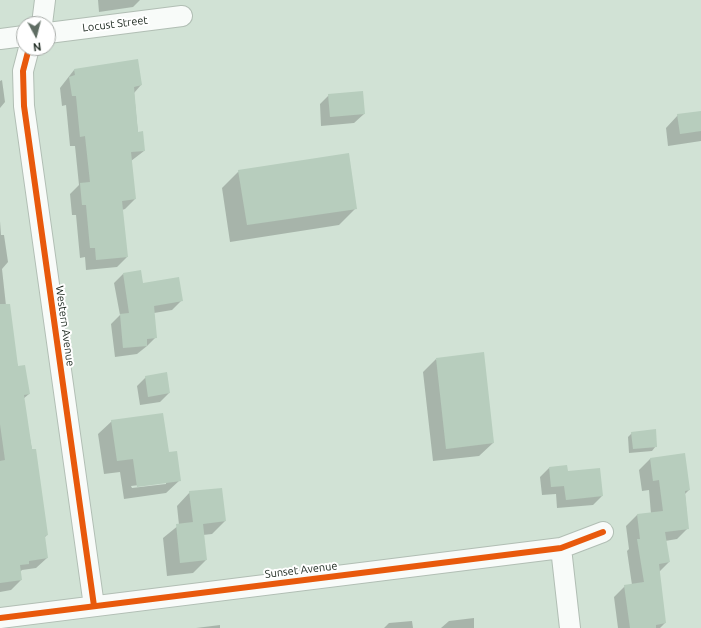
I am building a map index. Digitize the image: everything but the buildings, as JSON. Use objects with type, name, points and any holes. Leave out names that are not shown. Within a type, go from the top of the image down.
[{"type":"street","points":[[43,16],[45,0]]},
{"type":"street","name":"Locust Street","points":[[56,32],[182,16]]},
{"type":"street","points":[[0,39],[16,37]]},
{"type":"street","name":"Western Avenue","points":[[27,56],[23,71],[24,106],[94,606]]},
{"type":"street","name":"Sunset Avenue","points":[[0,618],[561,548],[603,532]]},
{"type":"street","points":[[561,548],[570,628]]},
{"type":"cycle path","points":[[27,56],[23,71],[24,106],[94,606]]},
{"type":"cycle path","points":[[0,618],[561,548],[603,532]]}]
